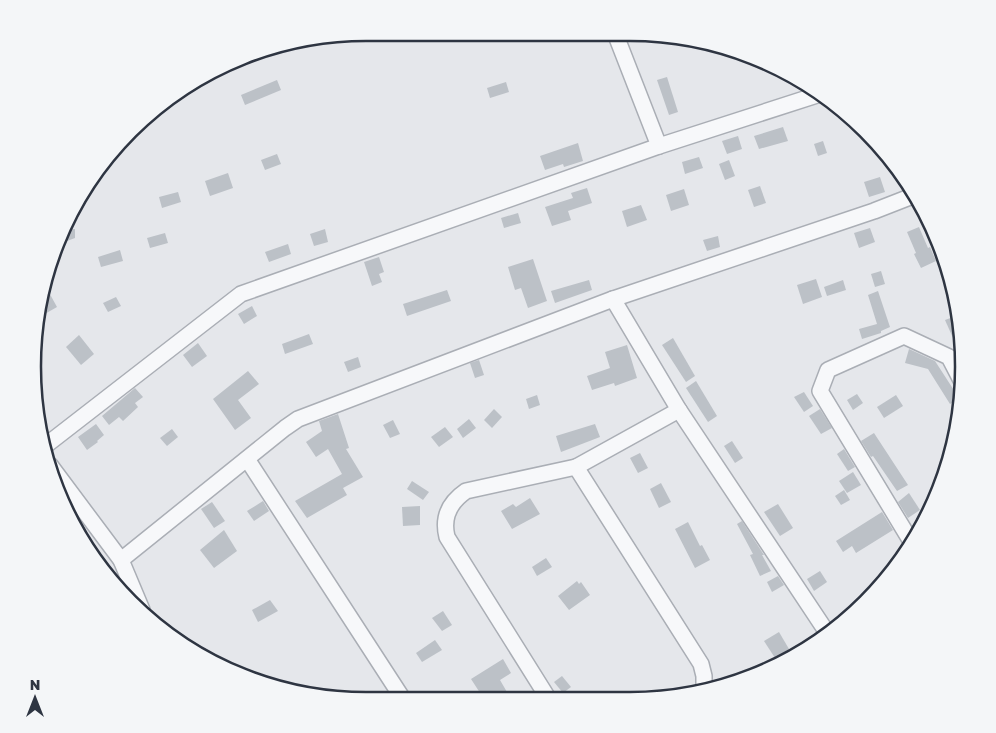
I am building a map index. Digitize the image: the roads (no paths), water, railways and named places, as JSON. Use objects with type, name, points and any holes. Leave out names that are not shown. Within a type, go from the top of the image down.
[{"type":"street","points":[[618,41],[659,146]]},
{"type":"street","points":[[50,442],[241,294],[659,146],[811,97]]},
{"type":"street","points":[[120,560],[298,419],[613,299],[874,211],[907,198]]},
{"type":"street","points":[[613,299],[679,410],[824,627]]},
{"type":"street","points":[[907,535],[820,390],[828,370],[904,336],[949,357],[955,368]]},
{"type":"street","points":[[544,692],[447,537],[445,527],[446,515],[457,497],[466,491],[576,468],[679,410]]},
{"type":"street","points":[[247,459],[398,692]]},
{"type":"street","points":[[576,468],[701,664],[704,683]]},
{"type":"street","points":[[64,484],[120,560],[135,594]]}]
